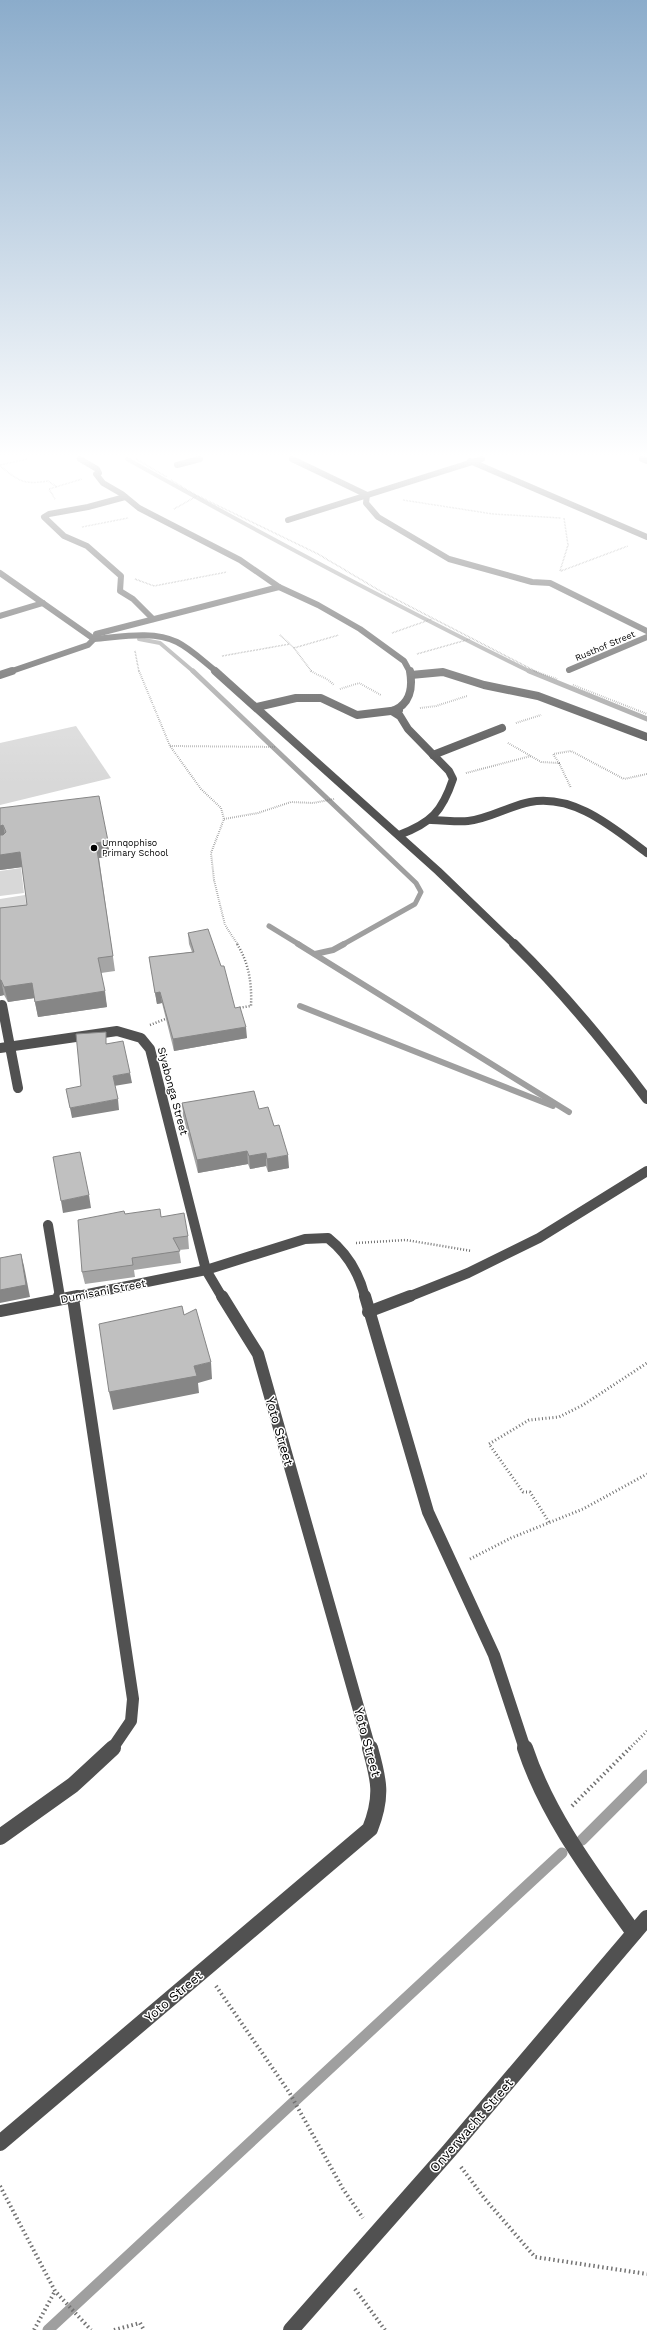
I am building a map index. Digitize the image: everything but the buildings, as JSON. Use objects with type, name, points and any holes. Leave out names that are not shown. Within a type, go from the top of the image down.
[{"type":"street","points":[[113,568],[122,579],[120,590],[133,599],[153,619]]},
{"type":"street","points":[[480,568],[532,582],[550,583],[647,630]]},
{"type":"street","points":[[251,569],[279,587],[318,605],[360,629],[376,639],[404,661],[411,675],[412,681],[409,697],[399,709],[392,711],[400,716],[408,729],[452,776],[446,800],[430,820],[426,824],[399,835]]},
{"type":"street","points":[[0,573],[93,637],[132,636],[172,640],[182,645],[202,660],[258,707],[301,748],[399,835],[544,973],[582,1014],[646,1096]]},
{"type":"street","points":[[0,675],[88,645],[93,637],[153,619],[279,587]]},
{"type":"street","points":[[0,616],[43,603]]},
{"type":"street","name":"Rusthof Street","points":[[569,670],[647,637]]},
{"type":"street","points":[[411,675],[443,672],[484,685],[538,696],[647,737]]},
{"type":"street","points":[[258,707],[296,698],[321,698],[357,714],[399,709]]},
{"type":"street","points":[[433,755],[502,728]]},
{"type":"street","points":[[430,820],[469,821],[510,808],[548,800],[558,801],[581,808],[602,820],[647,853]]},
{"type":"street","points":[[2,1005],[18,1088]]},
{"type":"street","points":[[0,1048],[109,1032],[134,1034]]},
{"type":"street","name":"Siyabonga Street","points":[[134,1034],[146,1042],[150,1049],[206,1270]]},
{"type":"street","points":[[368,1312],[468,1272],[539,1238],[647,1171]]},
{"type":"street","points":[[0,1837],[95,1768],[111,1752],[132,1719],[133,1699],[66,1299],[48,1225]]},
{"type":"street","name":"Dumisani Street","points":[[0,1311],[206,1270],[305,1239],[328,1238],[338,1246]]},
{"type":"street","points":[[338,1246],[350,1261],[360,1278],[368,1312],[402,1418],[428,1512],[494,1655],[533,1772],[557,1821],[572,1846],[634,1933]]},
{"type":"street","name":"Yoto Street","points":[[0,2143],[370,1829],[377,1814],[379,1781],[258,1354],[206,1270]]},
{"type":"street","name":"Onverwacht Street","points":[[291,2330],[449,2151],[647,1918]]},
{"type":"path","points":[[342,568],[433,619],[529,669],[558,680]]},
{"type":"path","points":[[562,568],[559,572],[570,568]]},
{"type":"path","points":[[122,579],[137,579],[154,586],[230,571],[251,569]]},
{"type":"path","points":[[376,639],[433,619]]},
{"type":"path","points":[[294,648],[360,629]]},
{"type":"path","points":[[280,635],[294,648],[300,655],[299,657],[311,671],[325,676],[343,691],[321,698]]},
{"type":"path","points":[[132,636],[139,673],[170,746],[201,789],[221,808],[224,819],[212,853],[214,880],[225,925],[245,957],[252,989],[251,1006],[236,1008]]},
{"type":"path","points":[[425,652],[470,638]]},
{"type":"path","points":[[202,660],[248,650],[270,649],[290,644]]},
{"type":"path","points":[[566,682],[647,714]]},
{"type":"path","points":[[340,689],[359,683],[380,694],[399,709],[436,706],[465,697],[484,685]]},
{"type":"path","points":[[502,728],[563,706]]},
{"type":"path","points":[[491,732],[541,762],[559,763]]},
{"type":"path","points":[[170,746],[301,748]]},
{"type":"path","points":[[581,808],[582,801],[570,786],[553,754],[571,751],[624,779],[647,774]]},
{"type":"path","points":[[452,776],[531,756]]},
{"type":"path","points":[[224,819],[258,813],[291,802],[313,803],[338,798],[350,791]]},
{"type":"path","points":[[134,1034],[151,1024],[176,1017]]},
{"type":"path","points":[[338,1246],[367,1241],[406,1240],[504,1255]]},
{"type":"path","points":[[549,1522],[530,1492],[523,1492],[512,1479],[489,1444],[529,1420],[559,1417],[583,1405],[647,1363]]},
{"type":"path","points":[[454,1566],[549,1522],[583,1510],[647,1474]]},
{"type":"path","points":[[557,1821],[619,1757],[647,1731]]},
{"type":"path","points":[[206,1968],[226,2002],[289,2092],[343,2188],[374,2236]]},
{"type":"path","points":[[449,2151],[485,2199],[535,2257],[605,2269],[647,2274]]},
{"type":"path","points":[[0,2186],[55,2291],[91,2330]]},
{"type":"path","points":[[343,2272],[385,2330]]},
{"type":"path","points":[[34,2330],[55,2291]]},
{"type":"path","points":[[114,2330],[140,2323],[144,2330]]},
{"type":"shaded area","points":[[76,726],[111,778],[0,805],[0,743]]},
{"type":"shaded area","points":[[21,868],[24,893],[0,896],[0,871]]},
{"type":"shaded area","points":[[25,895],[28,919],[0,923],[0,899]]},
{"type":"waterway","points":[[328,568],[529,671]]},
{"type":"waterway","points":[[139,639],[160,643],[194,672]]},
{"type":"waterway","points":[[193,671],[416,883],[421,892],[415,904],[342,945]]},
{"type":"waterway","points":[[529,671],[647,719]]},
{"type":"waterway","points":[[269,926],[300,945]]},
{"type":"waterway","points":[[298,944],[569,1112]]},
{"type":"waterway","points":[[315,954],[333,950],[344,944]]},
{"type":"waterway","points":[[300,1006],[553,1106]]},
{"type":"waterway","points":[[582,1840],[647,1775]]},
{"type":"waterway","points":[[48,2330],[562,1853]]},
{"type":"place","name":"Umnqophiso Primary School","points":[[94,848]]}]
